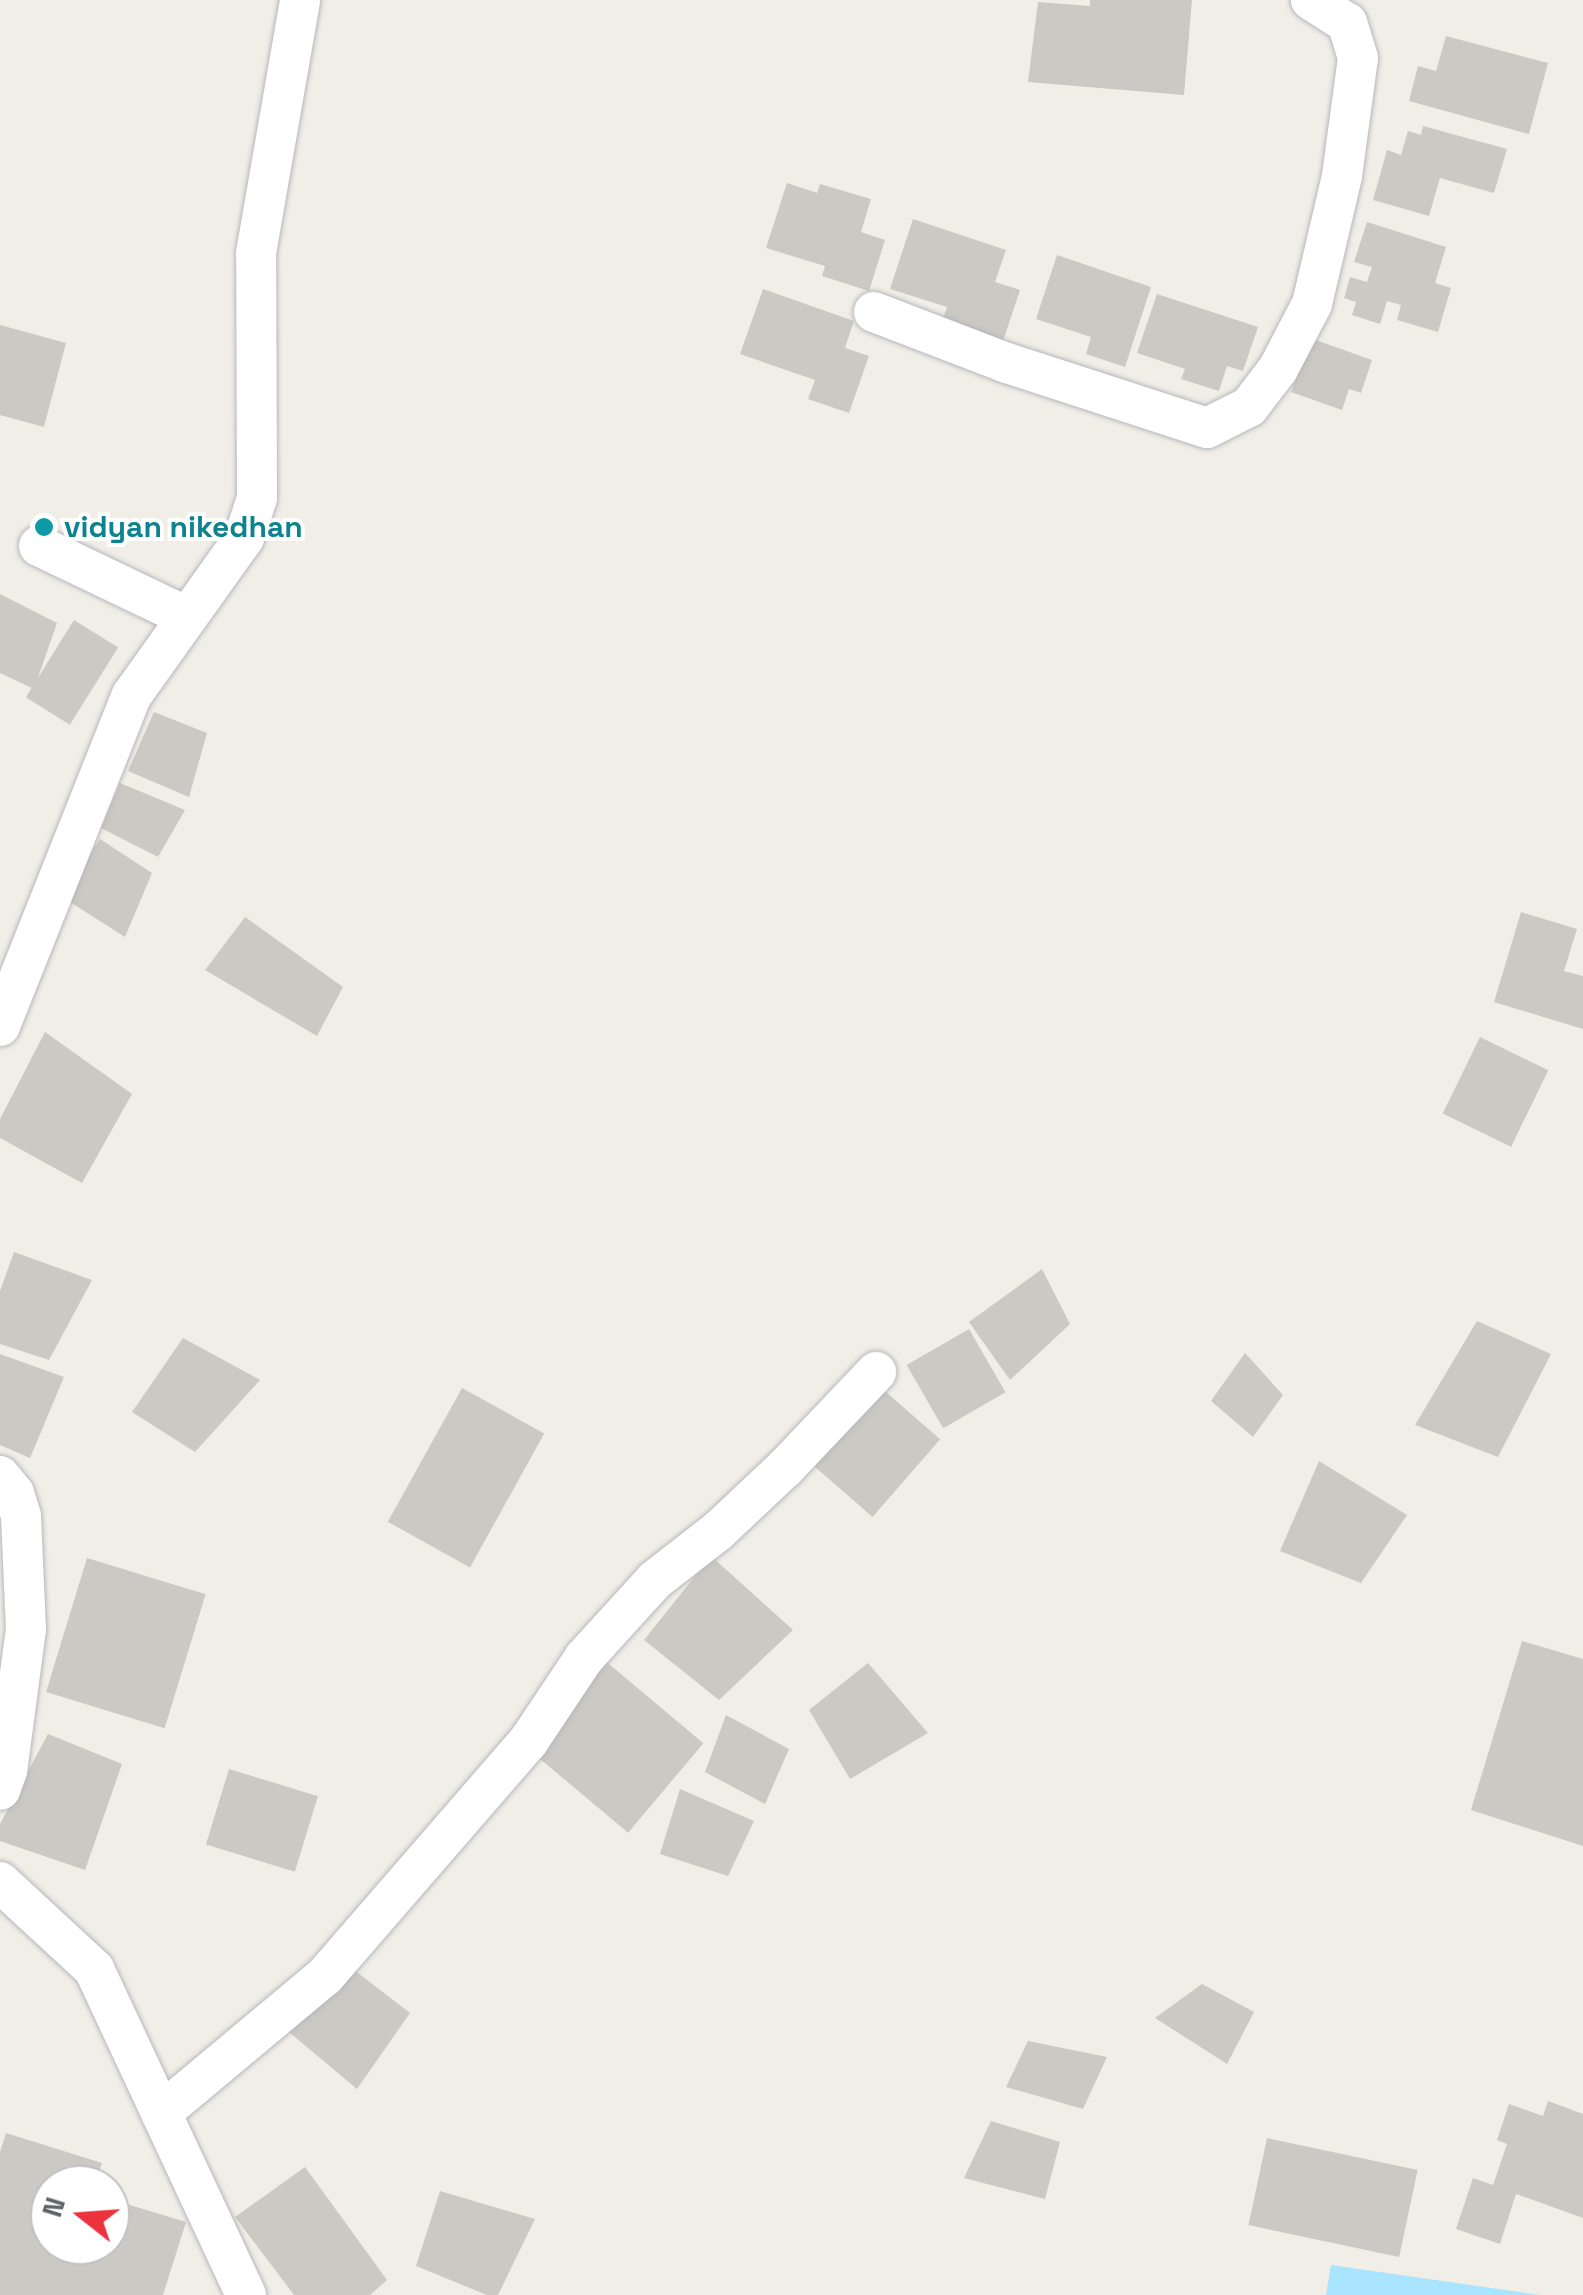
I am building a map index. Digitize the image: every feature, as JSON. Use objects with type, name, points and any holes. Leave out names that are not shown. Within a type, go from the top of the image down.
[{"type":"street","points":[[0,1026],[132,695],[244,538],[257,498],[256,254],[300,0]]},
{"type":"street","points":[[874,312],[989,356],[1206,428],[1250,407],[1278,369],[1312,304],[1342,176],[1358,58],[1347,23],[1311,0]]},
{"type":"street","points":[[39,546],[188,617]]},
{"type":"street","points":[[161,2113],[325,1976],[528,1742],[596,1645],[655,1580],[718,1531],[786,1467],[876,1372]]},
{"type":"street","points":[[0,1476],[14,1493],[21,1516],[26,1628],[7,1771],[0,1790]]},
{"type":"street","points":[[0,1882],[94,1969],[246,2295]]},
{"type":"water","points":[[1331,2265],[1540,2295],[1326,2295]]},
{"type":"building","points":[[1090,0],[1192,0],[1184,95],[1028,82],[1038,2],[1090,6]]},
{"type":"building","points":[[1446,36],[1548,63],[1529,134],[1409,101],[1418,66],[1436,71]]},
{"type":"building","points":[[1423,126],[1507,149],[1494,193],[1440,178],[1429,216],[1373,200],[1387,150],[1401,155],[1408,131],[1421,135]]},
{"type":"building","points":[[787,183],[817,193],[820,184],[871,199],[861,232],[885,240],[869,291],[822,276],[825,266],[766,248]]},
{"type":"building","points":[[913,219],[1006,250],[995,282],[1020,290],[1003,341],[942,322],[947,307],[890,289]]},
{"type":"building","points":[[1367,222],[1446,247],[1435,283],[1451,288],[1438,332],[1397,320],[1401,305],[1387,301],[1380,324],[1352,315],[1356,302],[1344,298],[1350,277],[1367,282],[1372,267],[1354,262]]},
{"type":"building","points":[[1057,255],[1151,287],[1125,367],[1086,354],[1091,337],[1036,319]]},
{"type":"building","points":[[763,289],[854,321],[845,348],[869,356],[849,413],[808,399],[815,380],[740,354]]},
{"type":"building","points":[[1157,294],[1258,327],[1243,371],[1227,366],[1219,391],[1181,379],[1185,369],[1137,353]]},
{"type":"building","points":[[0,325],[66,343],[44,427],[0,415]]},
{"type":"building","points":[[1310,338],[1372,360],[1361,393],[1349,389],[1342,410],[1291,392]]},
{"type":"building","points":[[0,594],[57,623],[34,689],[0,673]]},
{"type":"building","points":[[74,620],[118,648],[70,725],[26,697]]},
{"type":"building","points":[[154,712],[207,733],[189,797],[128,771]]},
{"type":"building","points":[[120,783],[185,810],[158,857],[101,828]]},
{"type":"building","points":[[100,839],[152,873],[125,937],[62,897]]},
{"type":"building","points":[[1521,912],[1577,929],[1564,971],[1583,976],[1583,1029],[1494,1002]]},
{"type":"building","points":[[245,917],[343,987],[317,1036],[205,970]]},
{"type":"building","points":[[45,1032],[132,1094],[82,1183],[0,1138],[0,1119]]},
{"type":"building","points":[[1480,1037],[1548,1070],[1511,1147],[1443,1113]]},
{"type":"building","points":[[14,1252],[92,1280],[49,1360],[0,1344],[0,1291]]},
{"type":"building","points":[[1042,1269],[1070,1324],[1010,1380],[969,1322]]},
{"type":"building","points":[[1477,1321],[1551,1354],[1498,1457],[1415,1425]]},
{"type":"building","points":[[969,1329],[1006,1392],[943,1428],[907,1365]]},
{"type":"building","points":[[183,1338],[260,1380],[195,1452],[132,1412]]},
{"type":"building","points":[[1245,1353],[1283,1395],[1253,1437],[1211,1401]]},
{"type":"building","points":[[0,1354],[64,1377],[30,1458],[0,1445]]},
{"type":"building","points":[[879,1386],[940,1439],[873,1517],[811,1464]]},
{"type":"building","points":[[462,1388],[544,1434],[470,1567],[388,1522]]},
{"type":"building","points":[[1319,1461],[1407,1515],[1361,1583],[1280,1551]]},
{"type":"building","points":[[711,1556],[793,1630],[719,1700],[644,1640]]},
{"type":"building","points":[[87,1558],[206,1594],[165,1728],[46,1692]]},
{"type":"building","points":[[1522,1641],[1583,1659],[1583,1846],[1471,1810]]},
{"type":"building","points":[[603,1659],[703,1743],[628,1833],[528,1749]]},
{"type":"building","points":[[868,1663],[928,1733],[850,1779],[809,1710]]},
{"type":"building","points":[[726,1715],[789,1749],[765,1804],[705,1772]]},
{"type":"building","points":[[48,1734],[122,1764],[85,1870],[0,1841],[0,1824]]},
{"type":"building","points":[[229,1769],[318,1796],[295,1872],[206,1845]]},
{"type":"building","points":[[680,1789],[754,1821],[728,1876],[660,1854]]},
{"type":"building","points":[[349,1966],[410,2013],[357,2089],[289,2032]]},
{"type":"building","points":[[1202,1984],[1254,2012],[1227,2064],[1155,2018]]},
{"type":"building","points":[[1028,2041],[1107,2057],[1083,2109],[1006,2087]]},
{"type":"building","points":[[1548,2101],[1583,2114],[1583,2218],[1516,2194],[1500,2244],[1456,2229],[1473,2178],[1493,2185],[1507,2144],[1497,2140],[1509,2104],[1543,2116]]},
{"type":"building","points":[[991,2121],[1060,2142],[1045,2199],[964,2178]]},
{"type":"building","points":[[6,2133],[102,2163],[30,2165],[30,2265],[130,2265],[130,2205],[186,2222],[163,2295],[0,2295],[0,2152]]},
{"type":"building","points":[[1267,2138],[1418,2170],[1399,2257],[1248,2225]]},
{"type":"building","points":[[305,2167],[387,2280],[370,2295],[294,2295],[235,2217]]},
{"type":"building","points":[[440,2191],[535,2219],[498,2295],[487,2295],[416,2266]]},
{"type":"place","name":"vidyan nikedhan","points":[[44,527]]}]
